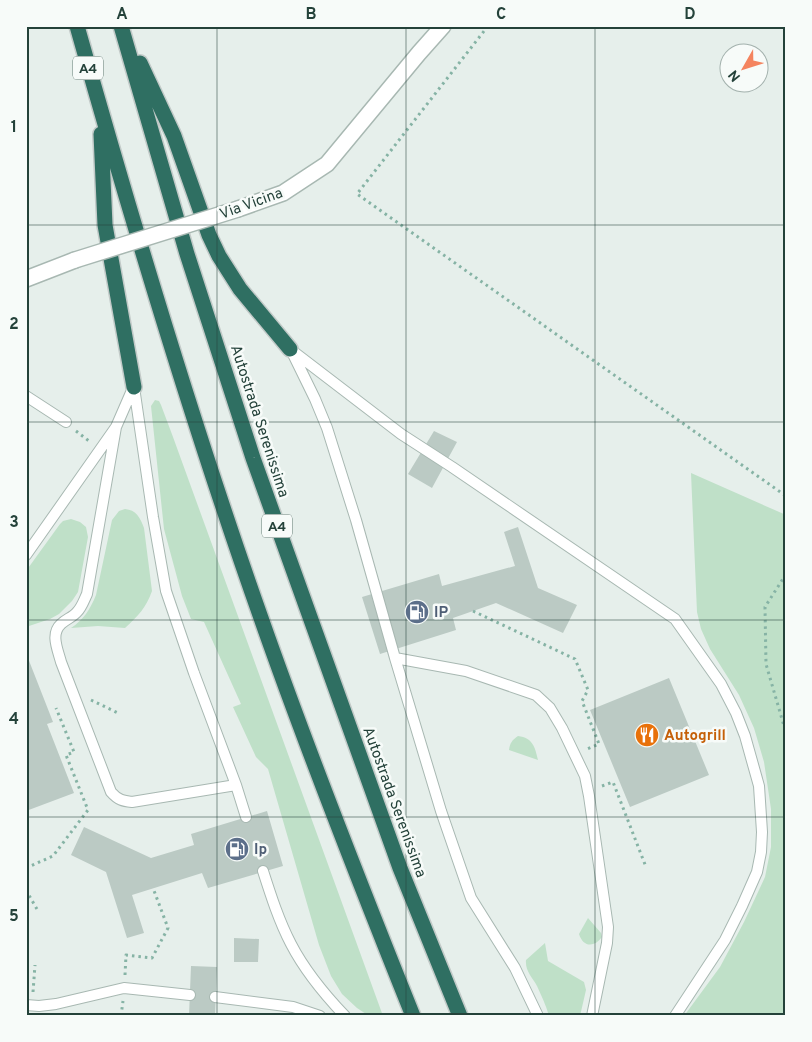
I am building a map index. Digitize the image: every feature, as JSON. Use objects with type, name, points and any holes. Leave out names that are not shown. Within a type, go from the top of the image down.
[{"type":"highway","name":"A4","points":[[76,26],[148,273],[260,617],[312,759],[413,1016]]},
{"type":"highway","points":[[122,26],[174,136],[209,235],[219,256],[240,289],[290,349]]},
{"type":"highway","name":"Autostrada Serenissima","points":[[122,26],[187,254],[253,458],[400,868],[460,1016]]},
{"type":"highway","points":[[100,110],[105,224],[134,387]]},
{"type":"street","name":"Via Vicina","points":[[26,279],[75,260],[283,193],[327,164],[443,26]]},
{"type":"lane","points":[[290,349],[327,428],[356,520],[441,811],[471,898],[515,968],[538,1016]]},
{"type":"lane","points":[[290,349],[401,434],[675,619],[720,684],[736,713],[745,736],[759,786],[762,832],[761,852],[757,872],[729,932],[676,1016]]},
{"type":"lane","points":[[26,555],[116,427],[134,387]]},
{"type":"lane","points":[[134,387],[152,517],[166,591],[246,817]]},
{"type":"lane","points":[[26,396],[66,422]]},
{"type":"lane","points":[[116,427],[87,594],[78,611],[60,624],[55,637],[61,662],[111,792],[116,798],[121,801],[132,802],[236,785]]},
{"type":"lane","points":[[395,658],[466,671],[536,695],[550,708],[562,728],[585,776],[590,796],[607,913],[607,943],[592,1016]]},
{"type":"lane","points":[[263,871],[272,899],[291,944],[324,994],[345,1016]]},
{"type":"lane","points":[[29,1002],[40,1006],[56,1004],[124,988],[190,995]]},
{"type":"lane","points":[[215,997],[293,1007],[320,1016]]},
{"type":"path","points":[[488,26],[357,194],[786,496]]},
{"type":"path","points":[[66,422],[100,450]]},
{"type":"path","points":[[786,574],[765,607],[766,664],[786,733]]},
{"type":"path","points":[[473,611],[576,659],[588,690],[582,701],[599,744],[588,749],[590,756]]},
{"type":"path","points":[[86,698],[118,713]]},
{"type":"path","points":[[26,868],[53,856],[88,810],[66,754],[74,752],[56,708]]},
{"type":"path","points":[[599,779],[602,786],[613,782],[646,867]]},
{"type":"path","points":[[121,1016],[126,955],[152,958],[168,928],[153,888]]},
{"type":"path","points":[[26,890],[38,910]]},
{"type":"path","points":[[29,1002],[35,965]]},
{"type":"green space","points":[[155,400],[159,401],[161,405],[173,437],[383,1016],[369,1016],[357,1008],[342,994],[331,976],[319,945],[268,769],[256,757],[233,707],[241,704],[204,622],[191,619],[182,596],[164,529],[151,406]]},
{"type":"green space","points":[[691,473],[786,515],[786,1016],[684,1016],[720,967],[744,922],[765,877],[771,847],[771,809],[764,762],[754,728],[739,695],[710,649],[701,629],[697,612]]},
{"type":"green space","points":[[125,509],[137,515],[144,528],[152,591],[150,597],[134,620],[125,628],[98,626],[71,628],[83,618],[94,600],[112,520],[119,511]]},
{"type":"green space","points":[[71,519],[80,522],[86,527],[88,537],[78,592],[59,614],[26,627],[26,571],[60,524]]},
{"type":"green space","points":[[518,736],[530,741],[536,751],[538,760],[509,750],[510,745]]},
{"type":"green space","points":[[588,918],[601,933],[602,937],[599,941],[592,944],[583,942],[579,934]]},
{"type":"green space","points":[[545,943],[548,961],[584,982],[586,990],[580,1016],[549,1016],[526,964],[526,960]]},
{"type":"building","points":[[434,431],[457,442],[432,488],[408,474]]},
{"type":"building","points":[[518,527],[538,588],[577,605],[563,633],[496,603],[453,618],[456,630],[380,654],[362,597],[439,574],[442,586],[515,566],[504,532]]},
{"type":"building","points":[[26,653],[53,722],[47,724],[74,793],[26,811]]},
{"type":"building","name":"Autogrill","points":[[669,678],[709,775],[630,807],[590,710]]},
{"type":"building","points":[[267,811],[283,866],[208,888],[202,873],[132,895],[144,933],[127,938],[106,872],[71,855],[84,827],[151,858],[194,845],[191,834]]},
{"type":"building","points":[[234,938],[259,939],[258,962],[234,962]]},
{"type":"building","points":[[191,966],[217,967],[215,1016],[189,1016]]},
{"type":"place","name":"IP","points":[[417,612]]},
{"type":"place","name":"Autogrill","points":[[647,735]]},
{"type":"place","name":"Ip","points":[[237,849]]}]
